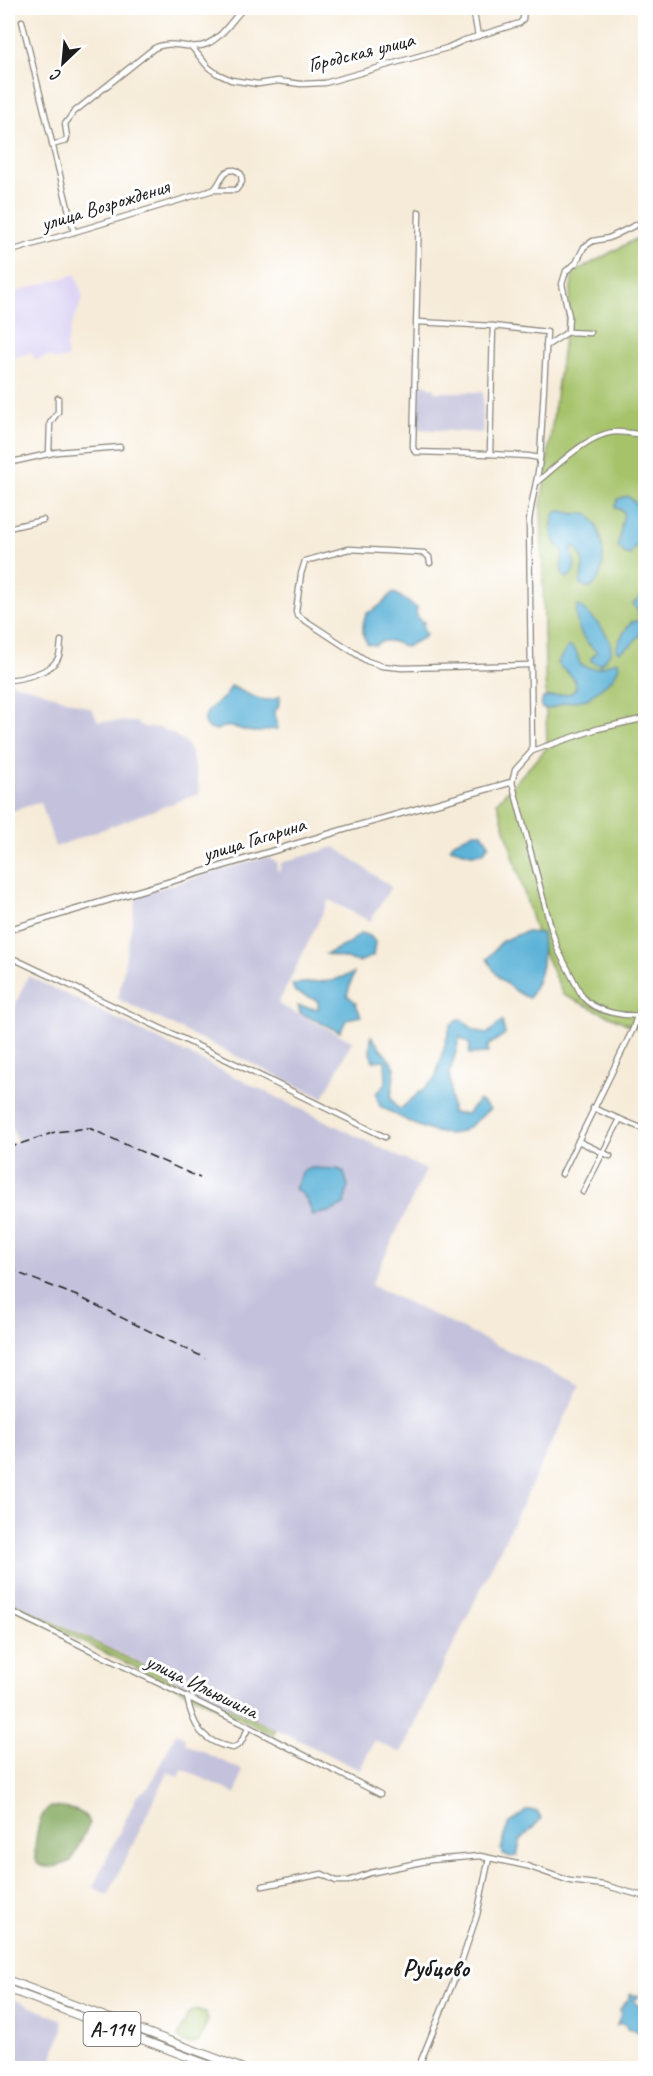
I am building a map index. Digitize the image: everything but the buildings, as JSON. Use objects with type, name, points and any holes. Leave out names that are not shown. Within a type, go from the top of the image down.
[{"type":"main road","name":"А-114","points":[[8,1980],[242,2068]]},
{"type":"main road","name":"А-114","points":[[8,1989],[217,2068]]},
{"type":"street","points":[[52,145],[66,141],[65,124],[74,112],[153,49],[163,44],[206,45],[216,38],[244,8]]},
{"type":"street","points":[[473,8],[478,36]]},
{"type":"street","name":"Городская улица","points":[[191,46],[208,67],[231,80],[258,84],[278,81],[301,84],[325,83],[447,48],[520,23],[523,19],[524,8]]},
{"type":"street","points":[[22,21],[74,232]]},
{"type":"street","name":"улица Возрождения","points":[[8,252],[213,190],[236,190],[242,182],[241,174],[234,170],[227,170],[222,175],[220,184],[213,190]]},
{"type":"street","points":[[419,212],[418,322],[413,447],[415,452],[540,458]]},
{"type":"street","points":[[567,332],[569,316],[562,284],[566,271],[576,263],[584,247],[593,241],[609,237],[645,220]]},
{"type":"street","points":[[418,322],[493,326],[547,332],[540,458],[537,482],[531,500],[530,522],[532,751]]},
{"type":"street","points":[[490,454],[493,326]]},
{"type":"street","points":[[546,346],[567,332],[590,333]]},
{"type":"street","points":[[49,453],[50,421],[58,412],[58,398]]},
{"type":"street","points":[[537,482],[574,451],[599,437],[616,432],[645,435]]},
{"type":"street","points":[[8,463],[49,453],[120,447]]},
{"type":"street","points":[[8,528],[43,520]]},
{"type":"street","points":[[430,563],[429,557],[424,553],[349,549],[327,556],[314,557],[305,561],[301,574],[297,615],[367,661],[382,666],[402,668],[531,665]]},
{"type":"street","points":[[8,680],[25,679],[50,667],[59,657],[62,641]]},
{"type":"street","points":[[645,718],[597,729],[532,751],[515,770],[512,782],[551,928],[569,974],[586,1002],[604,1010],[637,1016],[645,1015]]},
{"type":"street","name":"улица Гагарина","points":[[8,930],[512,782]]},
{"type":"street","points":[[8,956],[385,1137]]},
{"type":"street","points":[[562,1174],[633,1029],[637,1016]]},
{"type":"street","points":[[593,1108],[645,1130]]},
{"type":"street","points":[[583,1192],[620,1119]]},
{"type":"street","points":[[578,1141],[610,1156]]},
{"type":"street","name":"улица Ильюшина","points":[[8,1610],[249,1727],[380,1794]]},
{"type":"street","points":[[187,1697],[196,1727],[204,1736],[234,1748],[240,1744],[249,1727]]},
{"type":"street","points":[[263,1886],[322,1874],[336,1881],[348,1881],[431,1860],[470,1856],[527,1866],[570,1881],[604,1885],[645,1897]]},
{"type":"street","points":[[418,2068],[461,1963],[477,1915],[489,1858]]},
{"type":"shaded area","points":[[76,274],[83,299],[73,321],[66,346],[68,358],[57,360],[49,356],[35,360],[32,352],[8,359],[8,294]]},
{"type":"shaded area","points":[[419,384],[434,388],[434,392],[483,392],[483,433],[419,429]]},
{"type":"shaded area","points":[[8,682],[92,709],[98,721],[135,722],[144,727],[160,728],[172,733],[187,744],[200,793],[55,847],[41,802],[8,812]]},
{"type":"shaded area","points":[[335,847],[391,887],[370,921],[329,900],[278,1004],[352,1041],[323,1098],[118,999],[137,895],[266,857],[278,863],[276,867],[279,872],[281,863]]},
{"type":"shaded area","points":[[28,976],[426,1170],[371,1285],[580,1385],[401,1753],[374,1740],[360,1770],[8,1598],[8,1145],[17,1142],[8,1119],[8,1021]]},
{"type":"shaded area","points":[[176,1733],[184,1737],[186,1744],[242,1770],[236,1794],[183,1769],[179,1777],[168,1772],[108,1895],[93,1887],[137,1796],[149,1787]]},
{"type":"shaded area","points":[[8,1997],[62,2020],[63,2030],[53,2055],[55,2068],[8,2068]]},
{"type":"green space","points":[[645,234],[645,1032],[563,995],[538,939],[497,802],[547,748],[541,506],[573,273]]},
{"type":"green space","points":[[8,1600],[275,1730],[273,1735],[8,1605]]},
{"type":"green space","points":[[50,1807],[83,1814],[90,1823],[71,1861],[50,1867],[38,1864],[35,1851],[39,1825]]},
{"type":"green space","points":[[194,2010],[205,2013],[208,2020],[199,2042],[191,2044],[178,2037],[188,2014]]},
{"type":"water","points":[[627,496],[646,514],[645,543],[637,544],[630,555],[624,553],[618,546],[624,512],[615,507],[618,499]]},
{"type":"water","points":[[556,512],[575,514],[587,513],[598,529],[603,561],[601,571],[592,587],[588,588],[580,584],[583,560],[575,547],[571,548],[575,565],[573,572],[566,578],[563,575],[563,551],[559,548],[552,533],[552,522]]},
{"type":"water","points":[[645,592],[645,629],[630,646],[619,652],[616,650],[624,632],[631,622],[638,621],[642,617],[633,604]]},
{"type":"water","points":[[392,593],[417,608],[416,613],[419,620],[424,622],[423,628],[426,634],[406,647],[387,641],[376,645],[368,644],[363,629],[367,613],[381,605]]},
{"type":"water","points":[[577,606],[580,606],[596,621],[609,639],[611,652],[600,665],[591,661],[597,652],[580,632],[576,619]]},
{"type":"water","points":[[568,647],[576,651],[580,664],[586,667],[599,668],[618,661],[619,667],[613,678],[587,699],[543,709],[541,707],[543,698],[572,693],[576,688],[571,676],[557,663]]},
{"type":"water","points":[[231,686],[262,699],[274,699],[280,696],[278,708],[274,711],[278,729],[254,732],[232,727],[210,729],[204,723],[206,715],[225,697]]},
{"type":"water","points":[[474,832],[482,833],[489,844],[483,853],[471,854],[450,848],[454,842]]},
{"type":"water","points":[[525,932],[542,933],[541,967],[529,998],[500,979],[487,959],[502,941]]},
{"type":"water","points":[[361,933],[370,936],[375,942],[373,956],[359,962],[326,954],[348,944]]},
{"type":"water","points":[[354,973],[347,995],[355,1002],[361,1016],[347,1019],[340,1032],[300,1013],[298,1006],[318,1009],[318,1001],[295,992],[292,984],[331,981]]},
{"type":"water","points":[[461,1019],[474,1030],[487,1034],[502,1021],[505,1034],[488,1046],[488,1053],[469,1054],[470,1045],[460,1037],[450,1073],[452,1113],[467,1114],[479,1100],[490,1109],[468,1128],[450,1134],[418,1126],[380,1106],[376,1094],[386,1083],[385,1060],[373,1061],[370,1053],[371,1036],[395,1067],[391,1098],[399,1110],[435,1079],[451,1024]]},
{"type":"water","points":[[311,1168],[338,1169],[344,1172],[348,1187],[344,1205],[329,1212],[311,1215],[306,1200],[295,1189],[302,1172]]},
{"type":"water","points":[[530,1810],[537,1812],[541,1818],[520,1841],[517,1856],[510,1857],[503,1854],[501,1850],[508,1825]]},
{"type":"water","points":[[630,1994],[639,1996],[634,2001],[645,2012],[645,2034],[627,2029],[625,2024],[617,2025],[621,2014],[620,2009],[629,1999]]},
{"type":"railway","points":[[8,1148],[55,1132],[89,1128],[200,1178]]},
{"type":"railway","points":[[8,1269],[77,1296],[205,1358]]},
{"type":"district","name":"Рубцово","points":[[436,1968]]}]
